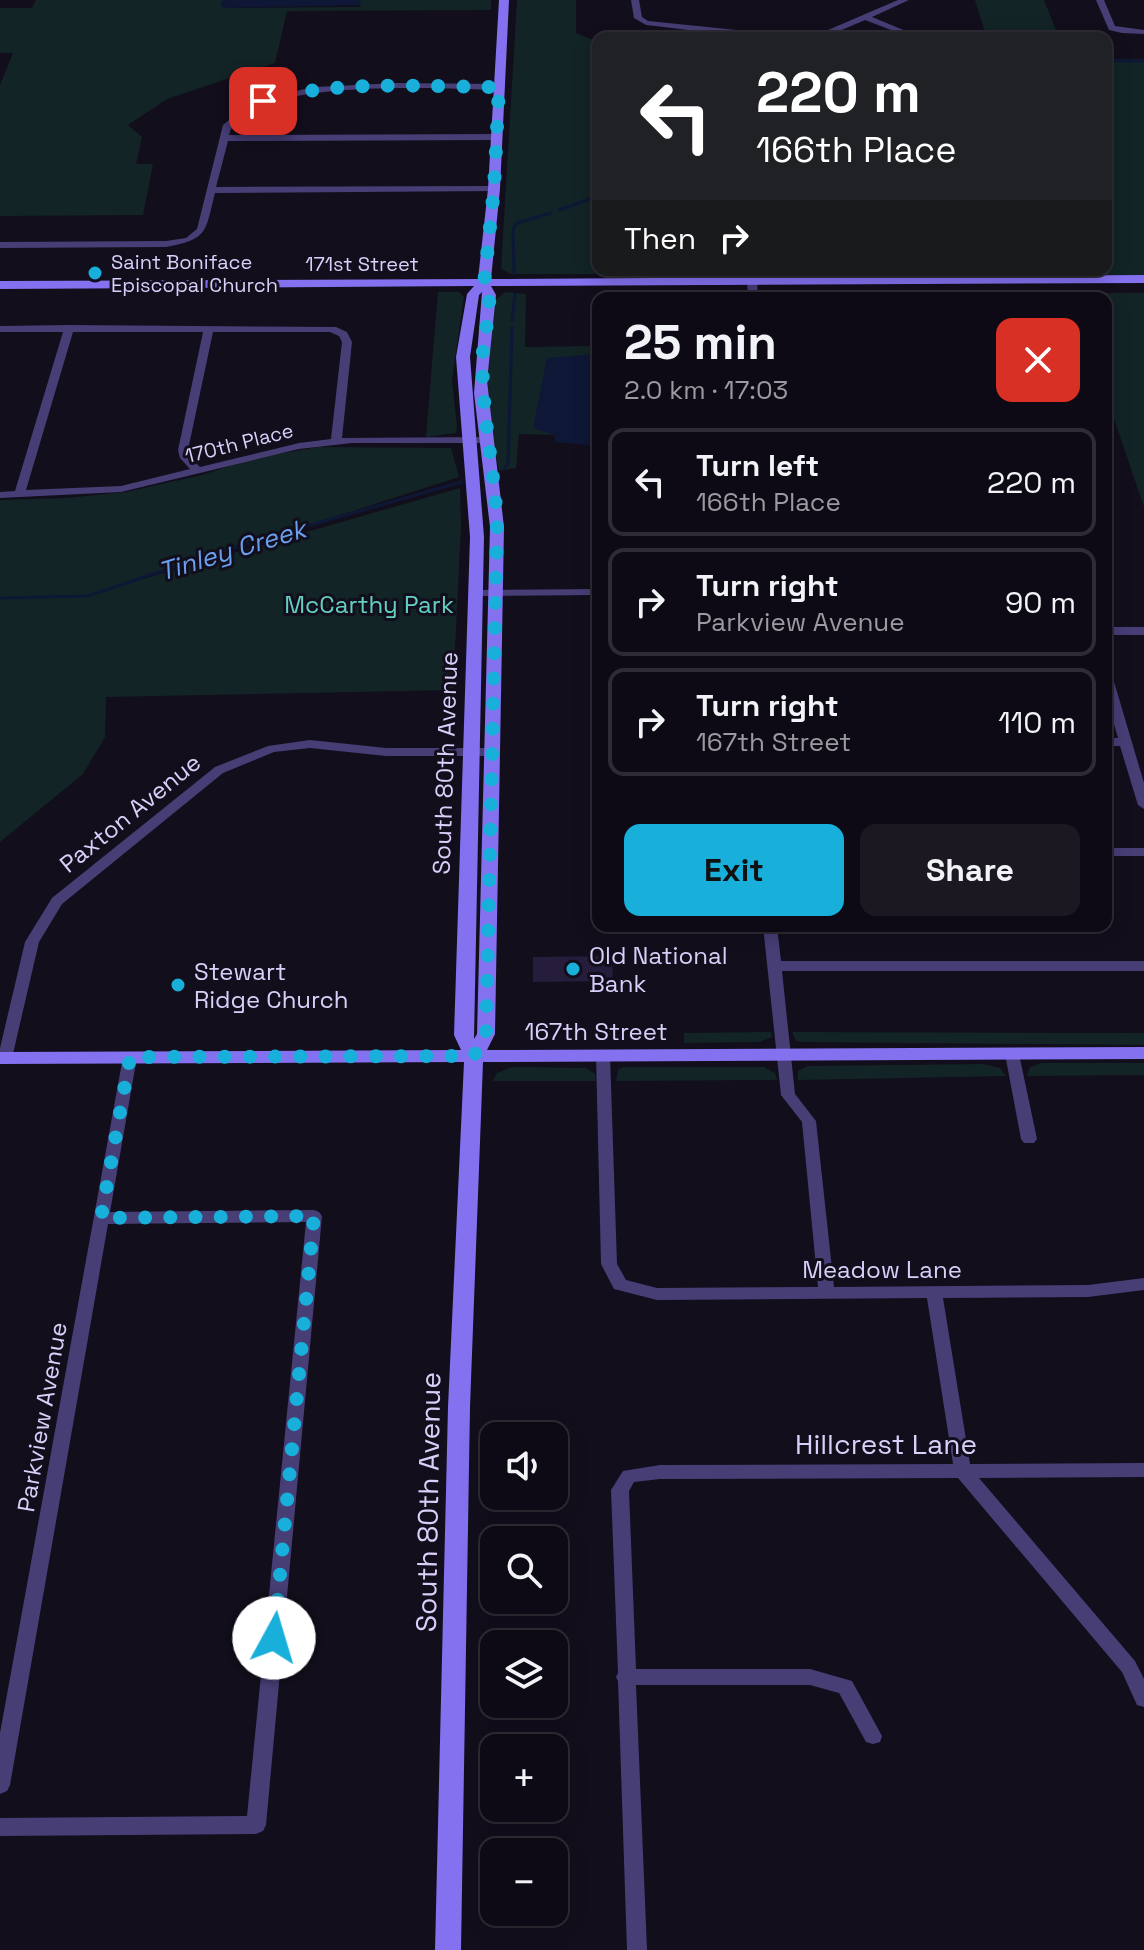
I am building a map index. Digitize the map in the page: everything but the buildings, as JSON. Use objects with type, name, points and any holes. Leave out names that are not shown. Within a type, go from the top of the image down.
[{"type":"street","name":"South 80th Avenue","points":[[448,1950],[459,1407],[474,1056],[486,1034],[493,752],[495,489],[481,392],[483,344],[490,295],[484,284],[494,189],[504,0]]},
{"type":"street","points":[[635,0],[636,15],[641,21],[749,32]]},
{"type":"street","points":[[830,32],[905,0]]},
{"type":"street","points":[[1100,0],[1112,28],[1144,32]]},
{"type":"street","points":[[864,17],[903,32]]},
{"type":"street","points":[[0,245],[166,244],[189,240],[201,230],[227,125],[240,112],[263,101],[293,92],[340,88],[499,87]]},
{"type":"street","points":[[224,138],[497,137]]},
{"type":"street","points":[[212,190],[494,189]]},
{"type":"street","name":"171st Street","points":[[752,289],[1144,279]]},
{"type":"street","name":"South 80th Avenue","points":[[474,1056],[463,1035],[477,529],[463,357],[473,294],[484,284]]},
{"type":"street","name":"171st Street","points":[[0,285],[484,284],[503,289],[1144,287]]},
{"type":"street","points":[[19,495],[69,328]]},
{"type":"street","points":[[198,471],[185,458],[183,450],[209,328]]},
{"type":"street","points":[[0,329],[325,328],[343,334],[347,342],[336,442]]},
{"type":"street","name":"170th Place","points":[[0,495],[121,489],[253,455],[336,442],[488,440]]},
{"type":"street","points":[[476,593],[592,592]]},
{"type":"street","points":[[1112,631],[1144,631]]},
{"type":"street","points":[[1112,695],[1144,805]]},
{"type":"street","points":[[1112,742],[1126,742]]},
{"type":"street","name":"Paxton Avenue","points":[[3,1058],[32,942],[57,901],[219,770],[272,749],[310,744],[386,752],[493,752]]},
{"type":"street","points":[[1112,852],[1144,852]]},
{"type":"street","points":[[771,932],[788,1095],[809,1121],[827,1293]]},
{"type":"street","points":[[774,966],[1144,966]]},
{"type":"street","name":"167th Street","points":[[3,1058],[1144,1053]]},
{"type":"street","points":[[1012,1054],[1029,1139]]},
{"type":"street","name":"Meadow Lane","points":[[603,1055],[609,1264],[620,1285],[657,1294],[1088,1291],[1144,1284]]},
{"type":"street","name":"Parkview Avenue","points":[[0,1785],[130,1057]]},
{"type":"street","points":[[0,1827],[256,1825],[314,1216],[101,1218]]},
{"type":"street","points":[[934,1293],[962,1470],[1129,1667],[1144,1699]]},
{"type":"street","name":"Hillcrest Lane","points":[[625,1677],[620,1490],[629,1476],[660,1472],[1144,1470]]},
{"type":"street","points":[[637,1950],[625,1677],[810,1677],[845,1687],[873,1736]]},
{"type":"green space","points":[[36,0],[222,0],[221,6],[225,8],[360,7],[360,0],[491,0],[491,10],[287,11],[275,63],[167,99],[128,125],[142,137],[136,164],[153,164],[143,215],[0,216],[0,85],[13,53],[0,53],[0,8],[32,8]]},
{"type":"green space","points":[[517,0],[576,0],[576,33],[592,40],[592,274],[511,274],[501,269]]},
{"type":"green space","points":[[975,0],[1044,0],[1057,32],[985,32]]},
{"type":"green space","points":[[1112,59],[1144,59],[1144,275],[1112,275]]},
{"type":"green space","points":[[438,292],[459,292],[464,297],[452,380],[457,427],[456,433],[426,437]]},
{"type":"green space","points":[[505,292],[526,294],[525,347],[592,346],[592,443],[555,442],[555,435],[519,434],[516,468],[499,471],[484,388],[493,302]]},
{"type":"green space","points":[[1112,293],[1144,293],[1144,507],[1112,413]]},
{"type":"green space","name":"McCarthy Park","points":[[319,447],[451,448],[459,477],[129,583],[460,488],[453,690],[106,697],[105,737],[83,774],[0,842],[0,500],[126,492],[202,475],[254,458]]},
{"type":"green space","points":[[771,1032],[772,1037],[760,1042],[684,1043],[684,1033]]},
{"type":"green space","points":[[792,1032],[1144,1033],[1144,1045],[803,1042],[796,1041]]},
{"type":"green space","points":[[1041,1063],[1144,1063],[1144,1075],[1027,1076],[1030,1067]]},
{"type":"green space","points":[[983,1064],[1000,1068],[1006,1076],[798,1080],[798,1071],[808,1066]]},
{"type":"green space","points":[[512,1067],[586,1068],[595,1074],[596,1081],[493,1081],[497,1073]]},
{"type":"green space","points":[[764,1067],[775,1073],[777,1080],[616,1081],[618,1069]]},
{"type":"water","points":[[222,0],[360,0],[361,5],[225,8],[221,6]]},
{"type":"water","points":[[592,354],[592,445],[555,442],[555,435],[533,428],[547,358]]},
{"type":"waterway","name":"Tinley Creek","points":[[1112,61],[1144,61]]},
{"type":"waterway","name":"Tinley Creek","points":[[559,210],[592,198]]},
{"type":"waterway","name":"Tinley Creek","points":[[514,274],[513,229],[517,223],[551,213]]},
{"type":"waterway","name":"Tinley Creek","points":[[512,321],[515,294]]},
{"type":"waterway","name":"Tinley Creek","points":[[504,469],[508,463],[512,328]]},
{"type":"waterway","name":"Tinley Creek","points":[[0,598],[88,596],[224,550],[461,482]]},
{"type":"place","name":"Saint Boniface Episcopal Church","points":[[95,273]]},
{"type":"place","name":"Old National Bank","points":[[573,969]]},
{"type":"place","name":"Stewart Ridge Church","points":[[178,985]]},
{"type":"route","points":[[263,101],[293,92],[340,88],[499,87],[494,189],[484,284],[490,295],[483,344],[481,392],[495,489],[497,527],[486,1034],[474,1056],[130,1057],[101,1218],[314,1216],[274,1638]]}]
